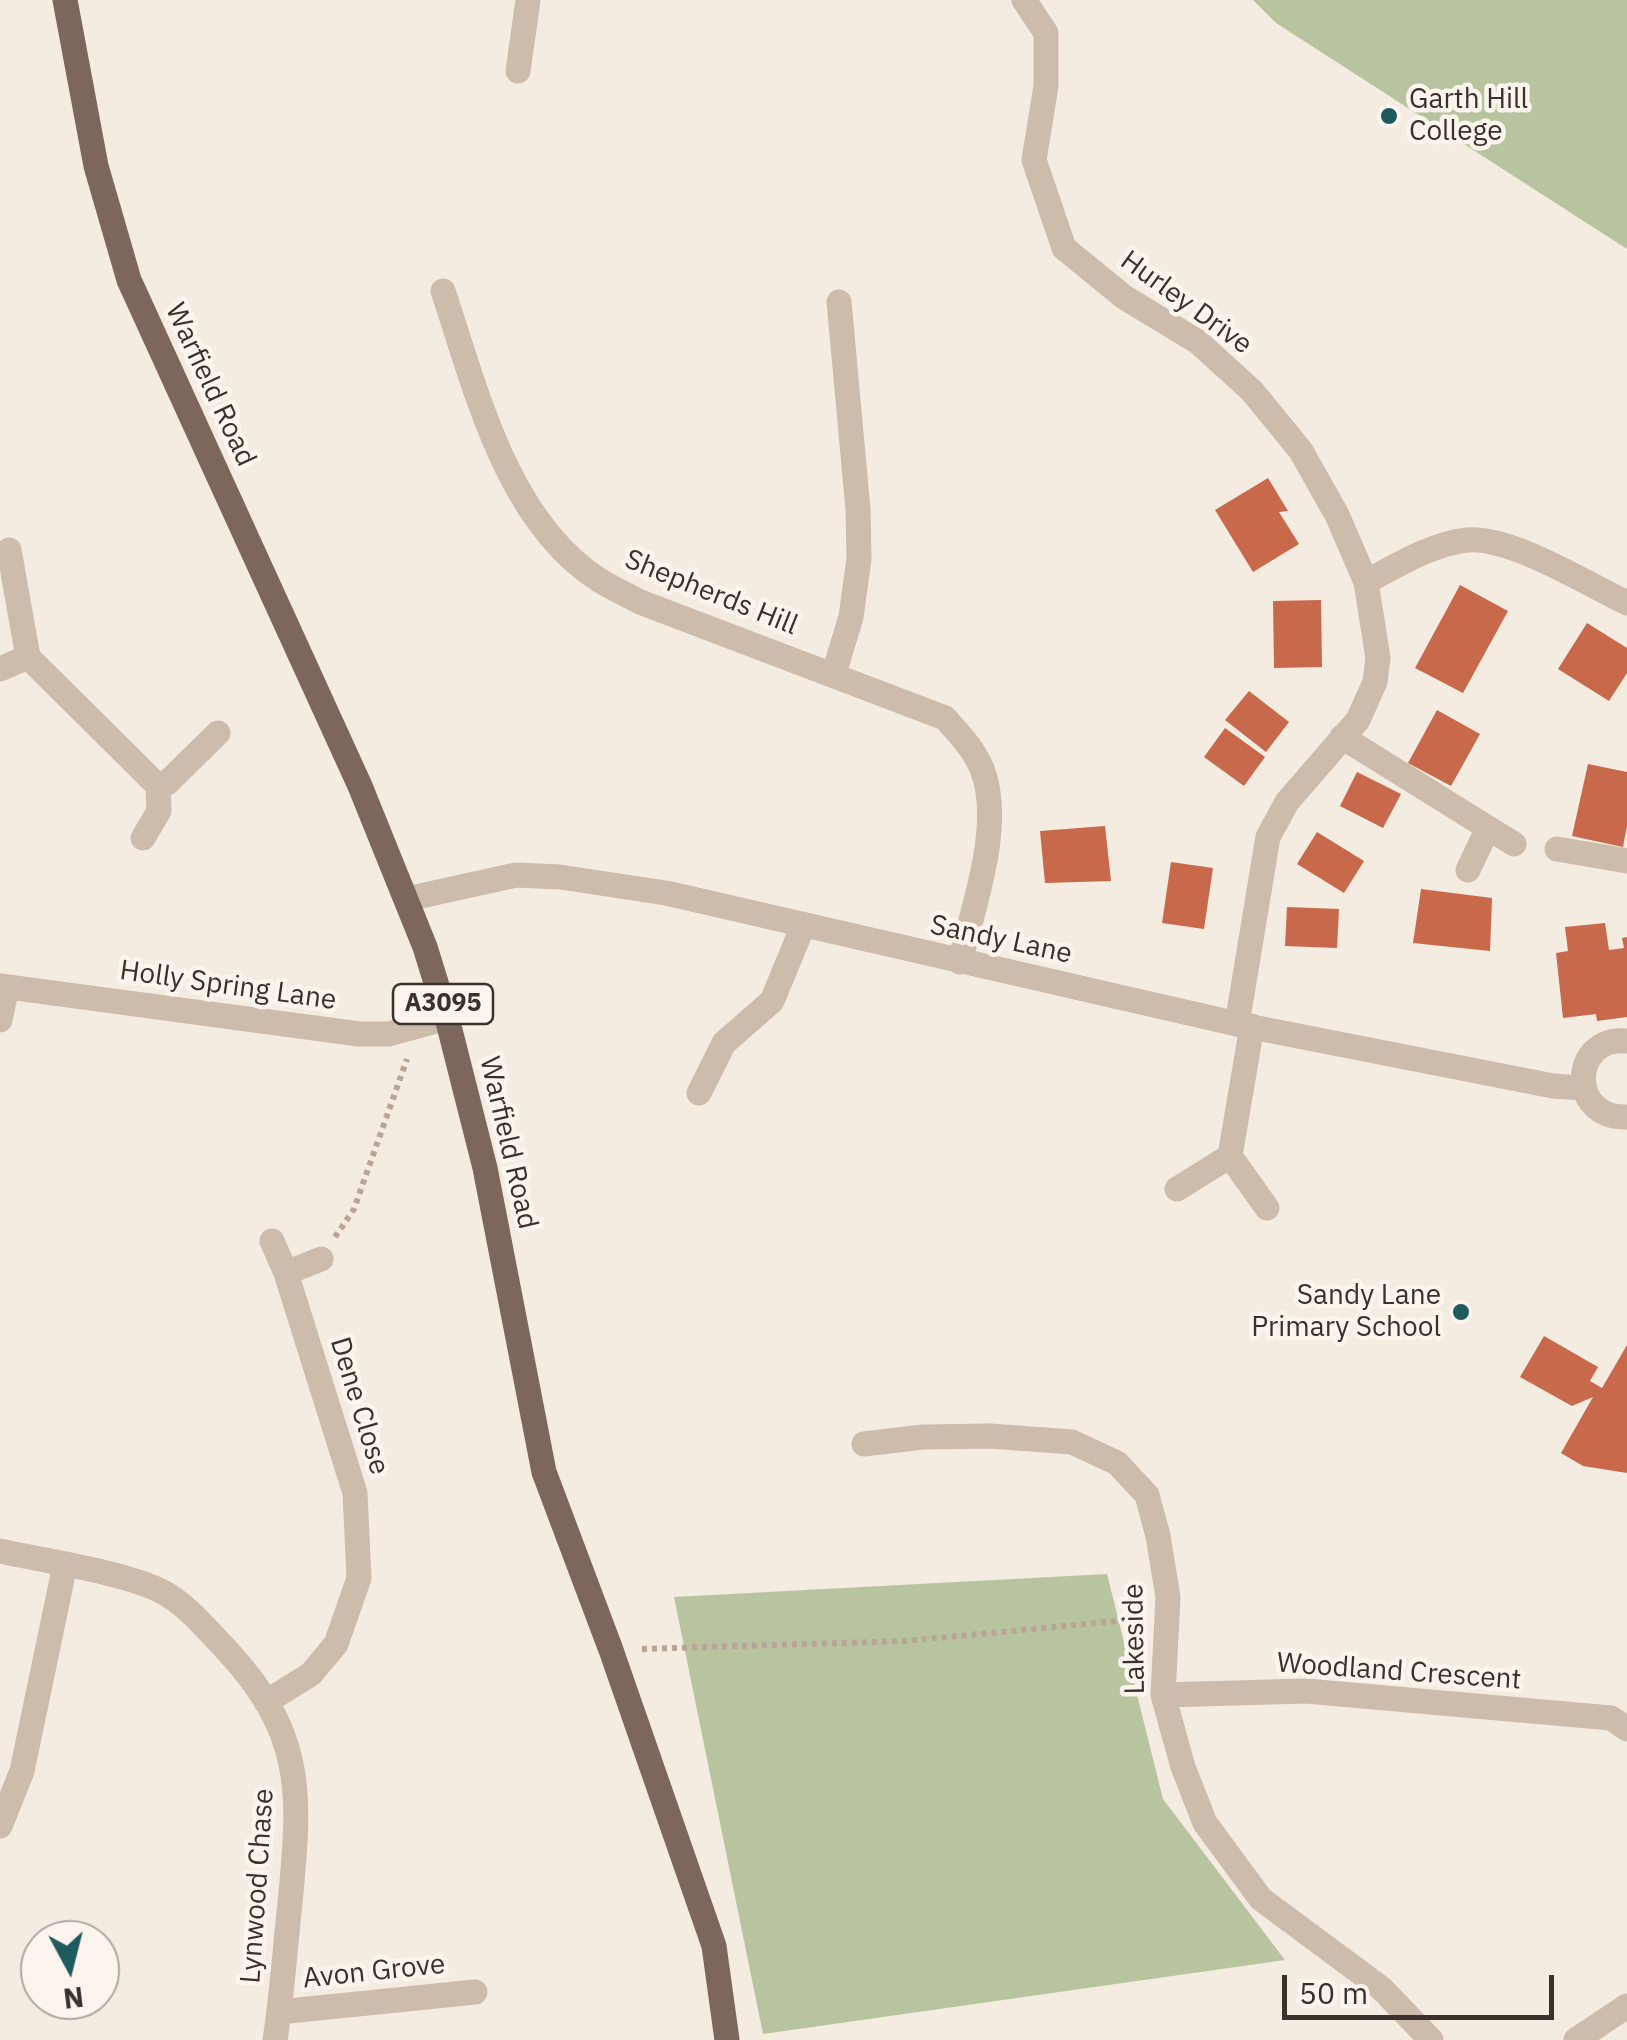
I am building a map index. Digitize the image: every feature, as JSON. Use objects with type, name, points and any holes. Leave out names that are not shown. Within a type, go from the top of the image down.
[{"type":"main road","name":"Warfield Road","points":[[65,0],[96,166],[129,280],[360,786],[407,898],[448,1018],[485,1168],[544,1472],[714,1946],[727,2040]]},
{"type":"street","points":[[518,71],[528,0]]},
{"type":"street","name":"Hurley Drive","points":[[1024,0],[1046,33],[1046,86],[1034,160],[1064,248],[1124,297],[1198,342],[1252,391],[1301,451],[1337,514],[1366,582],[1378,671],[1358,720],[1287,802],[1268,837],[1230,1156]]},
{"type":"street","name":"Shepherds Hill","points":[[443,291],[510,477],[542,524],[571,557],[597,579],[640,602],[945,718],[969,745],[983,772],[988,808],[987,849],[960,962]]},
{"type":"street","points":[[834,673],[852,617],[859,559],[840,302]]},
{"type":"street","points":[[1366,582],[1432,549],[1466,540],[1481,541],[1520,552],[1627,603]]},
{"type":"street","points":[[9,550],[28,657],[158,786],[159,810],[142,838]]},
{"type":"street","points":[[0,668],[28,657]]},
{"type":"street","points":[[158,786],[167,783],[218,733]]},
{"type":"street","points":[[1342,737],[1514,844]]},
{"type":"street","points":[[1468,870],[1488,828]]},
{"type":"street","points":[[1557,850],[1627,861]]},
{"type":"street","name":"Sandy Lane","points":[[407,898],[516,875],[560,877],[666,893],[1244,1025],[1554,1086],[1584,1088]]},
{"type":"street","points":[[699,1093],[724,1043],[772,1001],[803,926]]},
{"type":"street","points":[[0,1020],[4,986]]},
{"type":"street","name":"Holly Spring Lane","points":[[4,986],[358,1034],[389,1034],[448,1018]]},
{"type":"street","points":[[1627,1040],[1605,1043],[1594,1051],[1586,1062],[1584,1088],[1598,1110],[1610,1116],[1627,1117]]},
{"type":"street","points":[[1176,1189],[1230,1156],[1267,1208]]},
{"type":"street","name":"Dene Close","points":[[266,1702],[311,1674],[336,1644],[358,1578],[355,1492],[272,1241]]},
{"type":"street","points":[[286,1274],[321,1259]]},
{"type":"street","name":"Lakeside","points":[[864,1444],[974,1436],[1056,1440],[1072,1442],[1117,1463],[1147,1495],[1168,1596],[1163,1696],[1183,1768],[1205,1823],[1261,1900],[1381,1988],[1431,2040]]},
{"type":"street","name":"Lynwood Chase","points":[[0,1552],[162,1592],[189,1611],[234,1658],[266,1702],[286,1741],[298,1815],[275,2040]]},
{"type":"street","points":[[0,1826],[22,1772],[65,1566]]},
{"type":"street","name":"Woodland Crescent","points":[[1163,1696],[1306,1691],[1611,1718],[1627,1729]]},
{"type":"street","name":"Avon Grove","points":[[279,2012],[474,1992]]},
{"type":"street","points":[[1576,2040],[1627,2006]]},
{"type":"path","points":[[321,1259],[354,1209],[407,1057]]},
{"type":"path","points":[[611,1650],[906,1641],[1168,1616]]},
{"type":"green space","points":[[1253,0],[1627,0],[1627,249],[1276,23]]},
{"type":"green space","points":[[1107,1574],[1163,1799],[1285,1960],[763,2034],[674,1597]]},
{"type":"building","points":[[1268,478],[1288,511],[1279,512],[1299,544],[1253,572],[1215,510]]},
{"type":"building","points":[[1460,585],[1508,611],[1463,693],[1415,668]]},
{"type":"building","points":[[1321,600],[1322,667],[1274,668],[1273,601]]},
{"type":"building","points":[[1587,623],[1627,648],[1627,673],[1609,701],[1558,669]]},
{"type":"building","points":[[1249,691],[1289,722],[1266,752],[1225,720]]},
{"type":"building","points":[[1437,710],[1480,734],[1451,786],[1408,763]]},
{"type":"building","points":[[1225,728],[1265,757],[1244,786],[1204,757]]},
{"type":"building","points":[[1588,764],[1627,772],[1623,847],[1572,836]]},
{"type":"building","points":[[1357,772],[1401,794],[1383,828],[1340,806]]},
{"type":"building","points":[[1105,826],[1111,881],[1045,883],[1040,831]]},
{"type":"building","points":[[1317,832],[1364,861],[1344,893],[1297,864]]},
{"type":"building","points":[[1171,862],[1213,868],[1204,929],[1162,923]]},
{"type":"building","points":[[1421,889],[1492,898],[1490,951],[1413,943]]},
{"type":"building","points":[[1287,907],[1339,909],[1337,948],[1285,946]]},
{"type":"building","points":[[1605,923],[1609,950],[1624,948],[1622,938],[1627,937],[1627,1017],[1597,1021],[1596,1014],[1563,1018],[1556,953],[1568,951],[1565,927]]},
{"type":"building","points":[[1544,1336],[1598,1367],[1590,1381],[1602,1388],[1627,1345],[1627,1473],[1583,1466],[1561,1453],[1593,1397],[1572,1406],[1520,1377]]},
{"type":"place","name":"Garth Hill College","points":[[1389,116]]},
{"type":"place","name":"Sandy Lane Primary School","points":[[1461,1312]]}]
